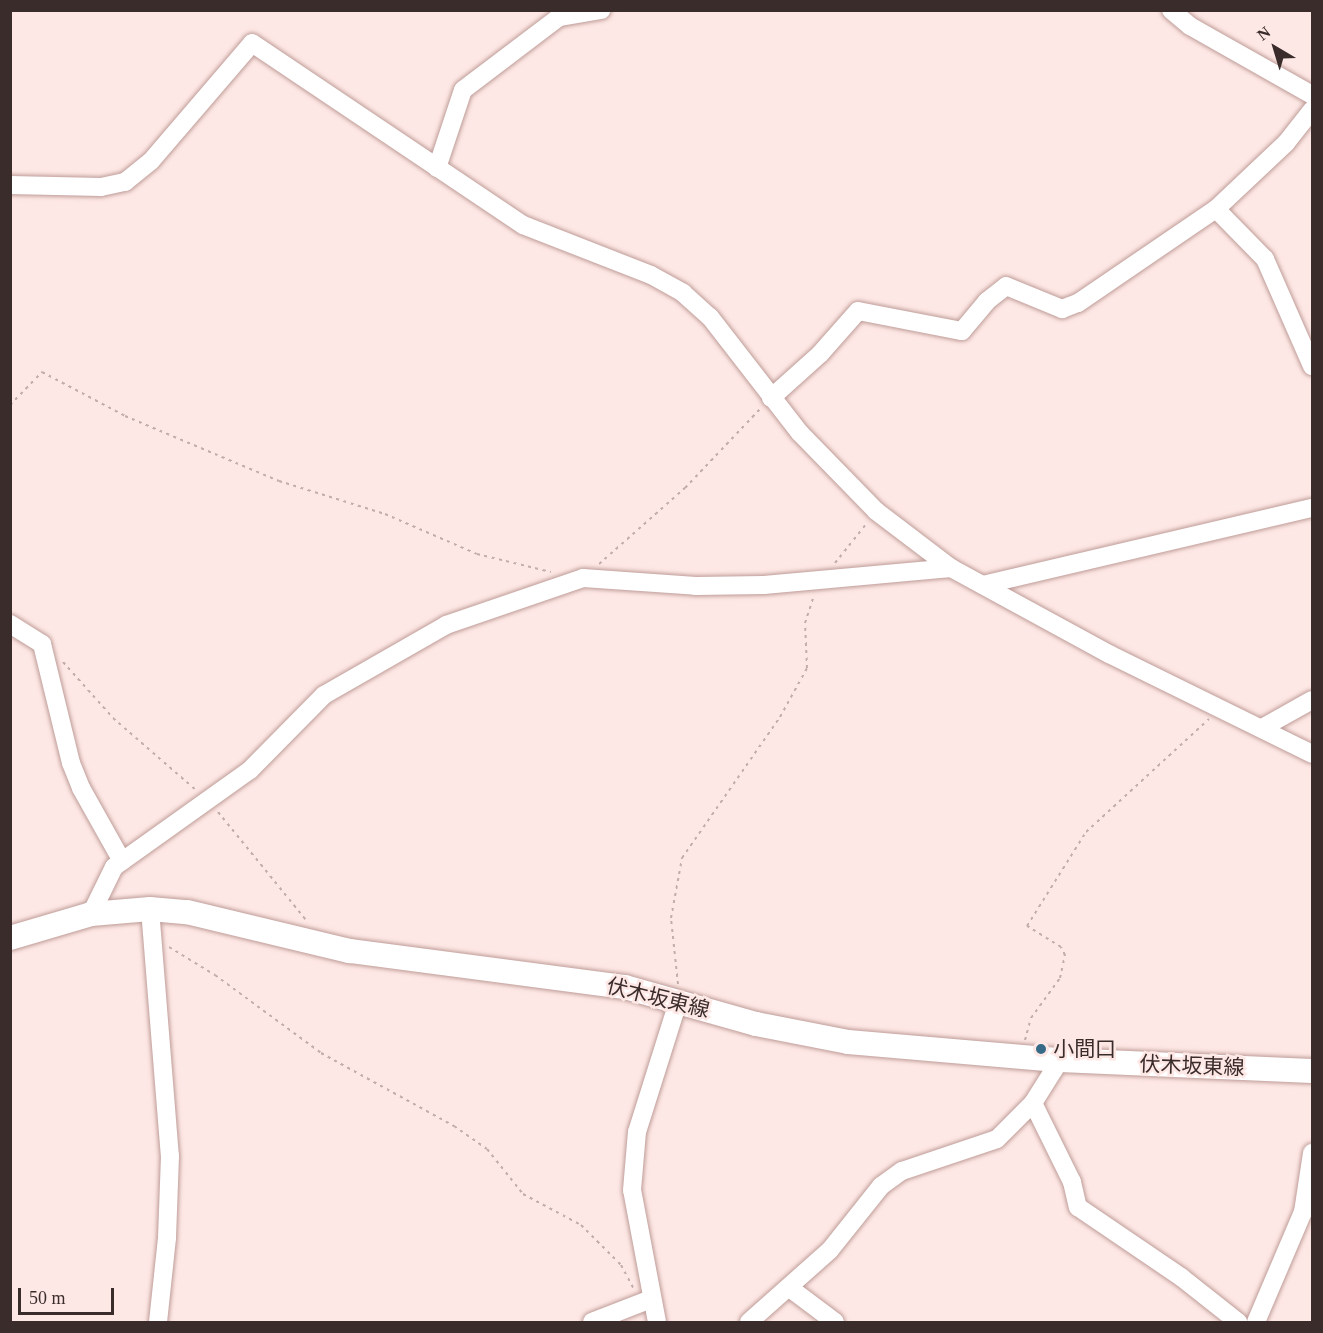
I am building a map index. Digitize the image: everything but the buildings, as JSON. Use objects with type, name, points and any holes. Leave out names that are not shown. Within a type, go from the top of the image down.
[{"type":"main road","name":"伏木坂東線","points":[[10,938],[91,914],[150,909],[187,912],[321,944],[567,977],[678,1002],[756,1024],[848,1042],[1020,1058],[1312,1071]]},
{"type":"street","points":[[437,168],[462,90],[559,17],[601,10]]},
{"type":"street","points":[[1171,10],[1190,26],[1312,95]]},
{"type":"street","points":[[10,185],[101,187],[125,182],[152,161],[252,43],[523,225],[651,274],[683,293],[710,317],[800,433],[876,511],[951,568],[1220,709],[1312,754]]},
{"type":"street","points":[[771,398],[820,354],[858,311],[962,331],[987,301],[1006,286],[1062,309],[1078,303],[1216,209],[1286,143],[1312,110]]},
{"type":"street","points":[[1216,209],[1265,259],[1312,366]]},
{"type":"street","points":[[983,585],[1312,508]]},
{"type":"street","points":[[91,914],[114,867],[250,770],[324,695],[446,625],[583,578],[696,585],[764,585],[824,576],[951,568]]},
{"type":"street","points":[[10,624],[42,644],[71,763],[81,788],[122,861]]},
{"type":"street","points":[[1262,728],[1312,700]]},
{"type":"street","points":[[150,909],[170,1156],[167,1238],[158,1323]]},
{"type":"street","points":[[657,1323],[646,1301],[632,1190],[636,1132],[678,1002]]},
{"type":"street","points":[[749,1323],[791,1289],[830,1250],[881,1186],[902,1171],[997,1138],[1033,1103],[1060,1060]]},
{"type":"street","points":[[1033,1103],[1072,1182],[1078,1207],[1181,1277],[1238,1323]]},
{"type":"street","points":[[1256,1323],[1303,1212],[1312,1153]]},
{"type":"street","points":[[791,1289],[835,1323]]},
{"type":"street","points":[[591,1323],[646,1301]]},
{"type":"path","points":[[10,405],[42,372],[125,416],[279,482],[385,514],[477,554],[554,573]]},
{"type":"path","points":[[583,578],[685,488],[771,398]]},
{"type":"path","points":[[678,1002],[671,918],[682,858],[780,717],[807,668],[805,623],[810,602],[824,576],[876,511]]},
{"type":"path","points":[[42,644],[113,718],[208,800],[294,902],[321,944]]},
{"type":"path","points":[[1020,1058],[1031,1018],[1060,978],[1065,955],[1061,947],[1027,926],[1086,832],[1220,709]]},
{"type":"path","points":[[153,937],[215,975],[321,1053],[454,1126],[487,1149],[523,1194],[581,1225],[621,1265],[646,1301]]},
{"type":"place","name":"小間口","points":[[1041,1049]]}]
